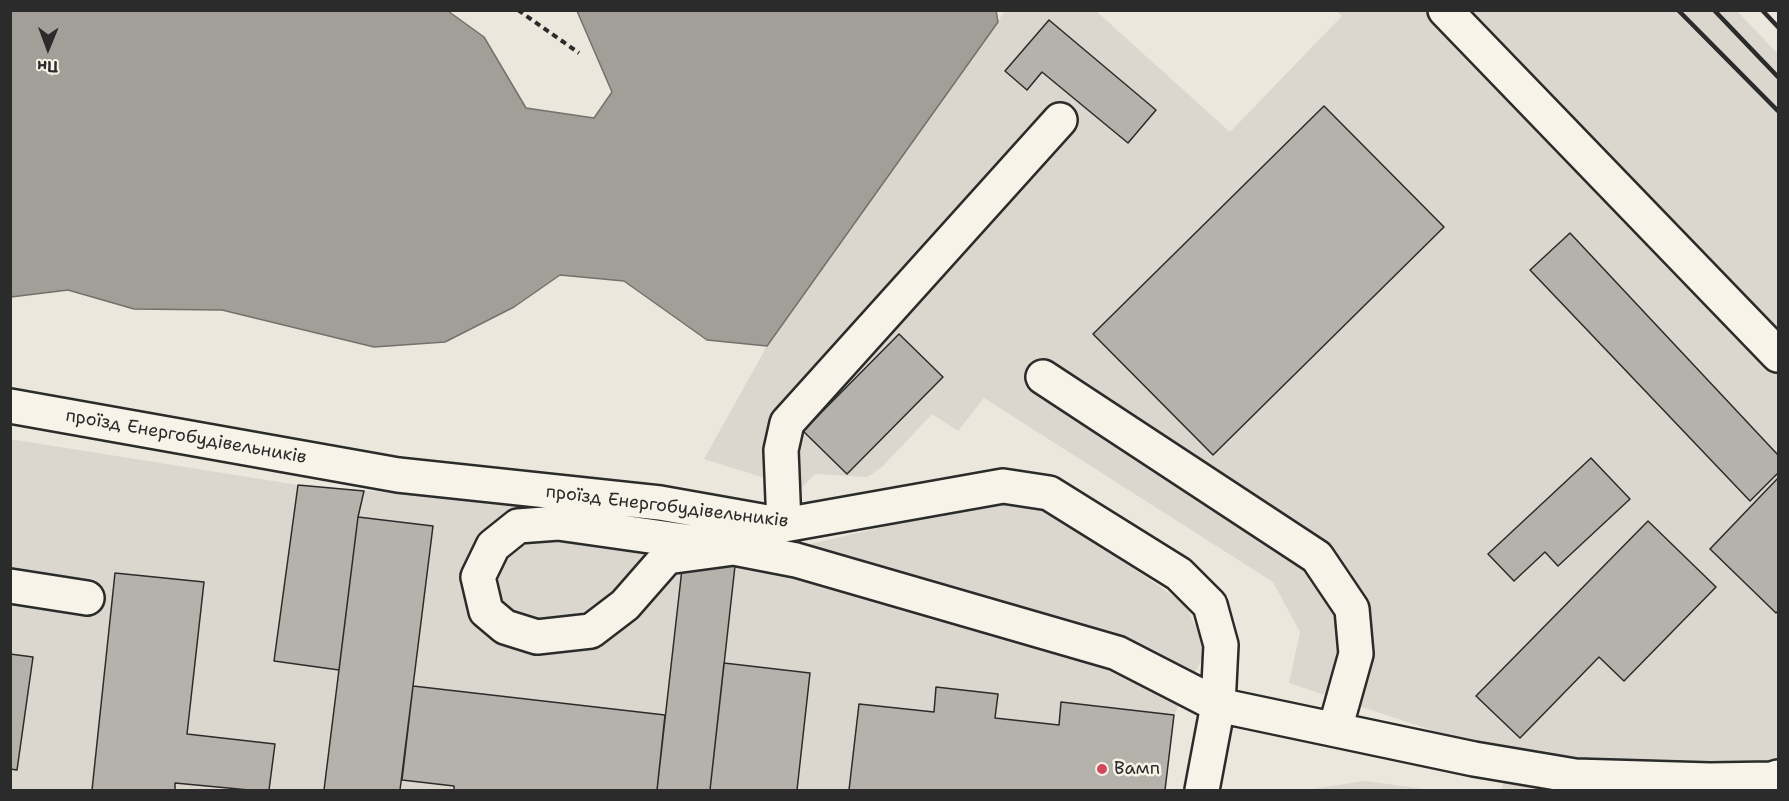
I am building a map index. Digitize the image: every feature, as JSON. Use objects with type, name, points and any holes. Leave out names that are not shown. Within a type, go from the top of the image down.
[{"type":"street","points":[[1445,10],[1779,355]]},
{"type":"street","points":[[784,525],[781,450],[787,423],[1060,120]]},
{"type":"street","points":[[1043,377],[1317,557],[1352,609],[1356,654],[1335,729]]},
{"type":"street","name":"проїзд Енергобудівельників","points":[[10,406],[398,475],[660,503],[784,525],[1003,486],[1049,493],[1179,574],[1210,605],[1221,645],[1218,705],[1202,790]]},
{"type":"street","points":[[734,548],[667,556],[625,605],[591,630],[537,637],[505,627],[486,611],[478,577],[493,546],[518,526],[558,523],[734,548],[796,560],[1117,653],[1218,705],[1474,759],[1575,776],[1710,780],[1779,777]]},
{"type":"street","points":[[10,586],[87,598]]},
{"type":"path","points":[[518,10],[579,53]]},
{"type":"shaded area","points":[[996,10],[998,22],[767,346],[707,340],[624,281],[560,275],[514,307],[445,342],[374,347],[222,310],[134,309],[68,290],[11,297],[11,11],[448,11],[484,37],[526,108],[594,118],[612,92],[577,11]]},
{"type":"shaded area","points":[[1005,11],[1096,11],[1230,132],[1342,16],[1336,11],[1737,11],[1778,54],[1778,790],[1501,790],[1513,757],[1289,683],[1300,632],[1273,582],[984,398],[958,431],[932,414],[882,467],[867,477],[815,474],[800,489],[704,459],[767,346]]},
{"type":"shaded area","points":[[10,439],[298,485],[684,516],[806,545],[1006,498],[1056,514],[1186,605],[1206,651],[1174,715],[1165,790],[11,790]]},
{"type":"shaded area","points":[[1365,781],[1432,790],[1305,790]]},
{"type":"building","points":[[1049,20],[1156,110],[1128,143],[1042,72],[1027,90],[1005,71]]},
{"type":"building","points":[[1324,106],[1444,227],[1213,455],[1093,334]]},
{"type":"building","points":[[1570,233],[1778,455],[1778,473],[1750,501],[1530,270]]},
{"type":"building","points":[[899,334],[943,377],[847,474],[803,431]]},
{"type":"building","points":[[1591,458],[1630,499],[1558,566],[1545,552],[1514,581],[1488,554]]},
{"type":"building","points":[[1778,478],[1778,611],[1776,613],[1710,549]]},
{"type":"building","points":[[298,485],[364,491],[358,517],[339,670],[274,661]]},
{"type":"building","points":[[358,517],[433,526],[400,790],[324,790]]},
{"type":"building","points":[[1648,521],[1716,587],[1624,681],[1599,657],[1520,738],[1476,696]]},
{"type":"building","points":[[683,560],[735,566],[710,790],[657,790]]},
{"type":"building","points":[[115,573],[204,582],[187,734],[275,744],[269,790],[175,783],[175,790],[92,790]]},
{"type":"building","points":[[10,654],[33,657],[17,770],[10,769]]},
{"type":"building","points":[[724,663],[810,673],[797,790],[710,790]]},
{"type":"building","points":[[413,686],[665,715],[657,790],[454,790],[454,786],[402,780]]},
{"type":"building","points":[[936,687],[998,694],[995,718],[1059,725],[1061,702],[1174,715],[1165,790],[849,790],[859,704],[934,712]]},
{"type":"railway","points":[[1678,10],[1778,111]]},
{"type":"railway","points":[[1714,10],[1778,77]]},
{"type":"railway","points":[[1762,10],[1778,27]]},
{"type":"place","name":"Вамп","points":[[1102,769]]}]
